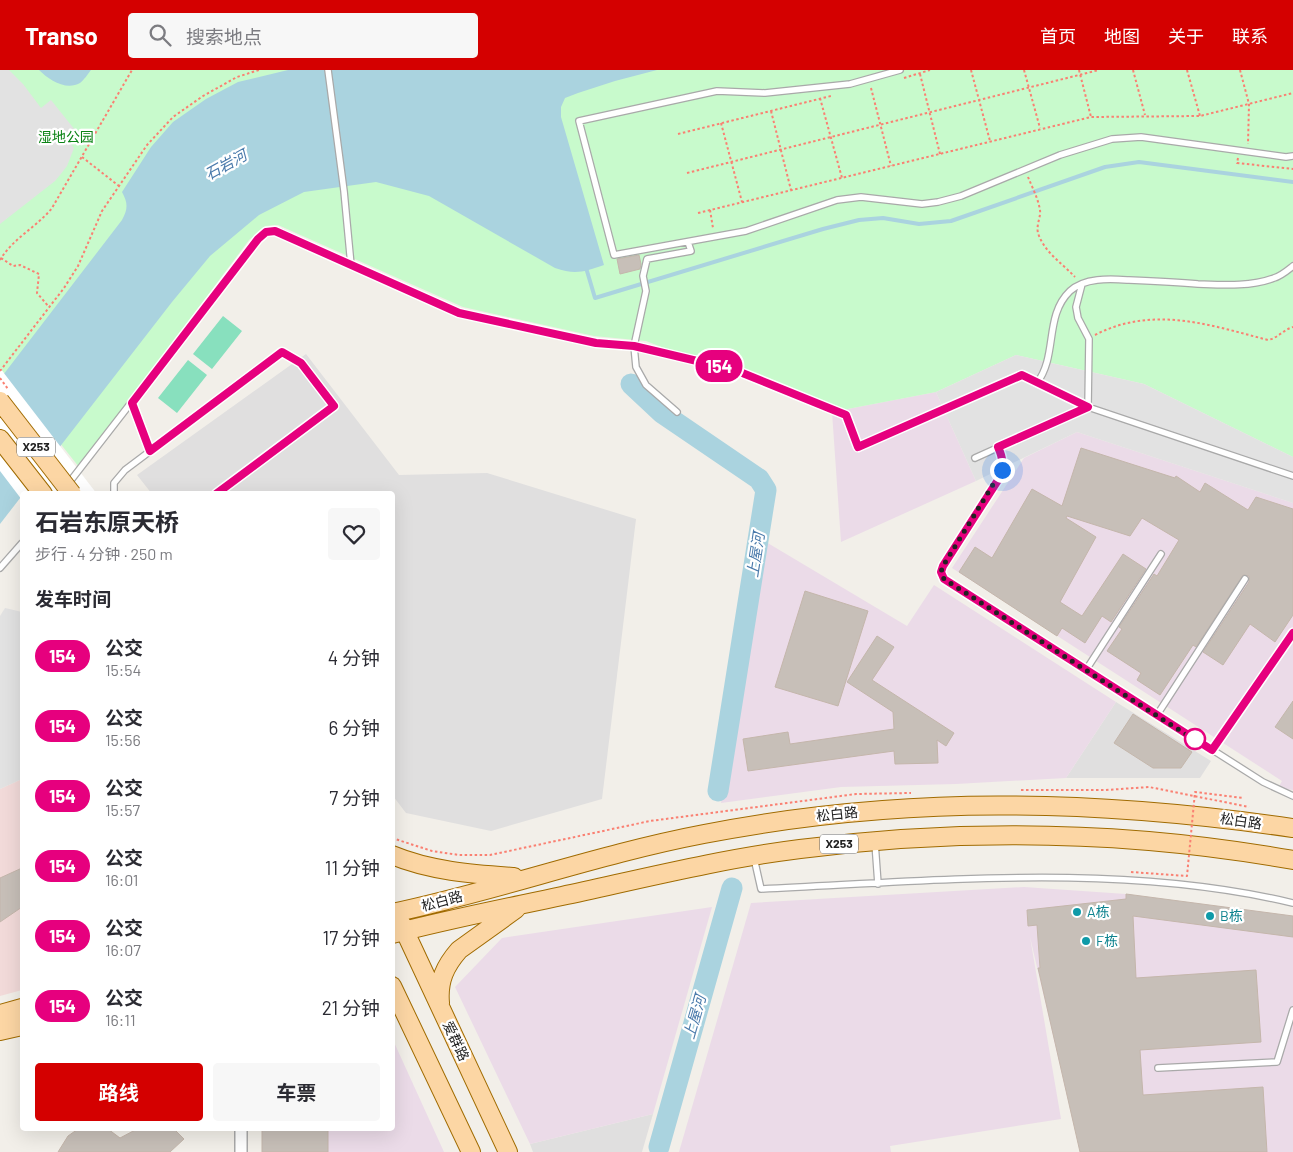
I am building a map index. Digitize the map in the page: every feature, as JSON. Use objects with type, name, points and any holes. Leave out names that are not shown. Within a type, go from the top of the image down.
[{"type":"main road","name":"X253","points":[[0,401],[70,491]]},
{"type":"main road","name":"X253","points":[[0,439],[41,491]]},
{"type":"main road","name":"松白路","points":[[395,911],[536,876],[658,843],[794,818],[895,808],[978,805],[1070,806],[1180,814],[1293,828]]},
{"type":"main road","name":"松白路","points":[[399,932],[709,864],[807,848],[874,841],[978,836],[1069,837],[1177,844],[1293,860]]},
{"type":"main road","points":[[395,856],[408,862],[454,871],[485,875],[536,876]]},
{"type":"main road","points":[[442,1011],[441,979],[452,958],[459,950],[523,904]]},
{"type":"main road","name":"爱群路","points":[[395,915],[399,932],[442,1011],[508,1152]]},
{"type":"main road","points":[[395,992],[471,1152]]},
{"type":"main road","points":[[395,1005],[407,1018]]},
{"type":"main road","points":[[0,1014],[20,1009]]},
{"type":"main road","points":[[0,1031],[20,1026]]},
{"type":"street","points":[[241,1131],[241,1152]]},
{"type":"lane","points":[[328,70],[344,191],[351,265]]},
{"type":"lane","points":[[900,70],[850,84],[765,92],[717,91],[579,121],[614,255],[746,231],[766,226],[838,200],[861,197],[922,204],[938,202],[960,196],[1060,155],[1112,139],[1141,138],[1293,156]]},
{"type":"lane","points":[[63,491],[258,239],[270,231],[280,232],[459,313],[596,343],[634,346],[735,370],[846,415],[858,447],[1022,375],[1088,407],[1293,476]]},
{"type":"lane","points":[[677,412],[646,386],[636,366],[634,346],[646,291],[643,276],[647,259],[691,251],[688,242]]},
{"type":"lane","points":[[1037,382],[1044,373],[1050,355],[1055,318],[1062,302],[1071,290],[1082,284],[1103,279],[1232,285],[1274,278],[1293,266]]},
{"type":"lane","points":[[1082,284],[1076,307],[1078,318],[1089,339],[1088,407]]},
{"type":"lane","points":[[114,491],[114,483],[117,478],[282,352],[301,363],[334,406],[220,491]]},
{"type":"lane","points":[[132,403],[150,451]]},
{"type":"lane","points":[[975,458],[1088,407]]},
{"type":"lane","points":[[998,447],[1003,463],[1000,477],[943,566],[941,572],[944,579],[1263,782],[1293,796]]},
{"type":"lane","points":[[0,568],[20,544]]},
{"type":"lane","points":[[1086,670],[1161,554]]},
{"type":"lane","points":[[1157,715],[1245,579]]},
{"type":"lane","points":[[1212,750],[1293,633]]},
{"type":"lane","points":[[874,841],[878,884]]},
{"type":"lane","points":[[753,856],[761,890],[1020,877],[1134,880],[1210,888],[1293,903]]},
{"type":"lane","points":[[1158,1068],[1277,1062],[1293,1010]]},
{"type":"path","points":[[49,306],[37,293],[39,274],[20,265],[13,266],[1,259],[14,242],[44,218],[52,208],[132,70]]},
{"type":"path","points":[[0,371],[78,266],[102,211],[146,145],[173,117],[203,96],[237,77],[259,70]]},
{"type":"path","points":[[904,78],[930,70]]},
{"type":"path","points":[[971,70],[990,141]]},
{"type":"path","points":[[1024,70],[1040,129]]},
{"type":"path","points":[[1079,70],[1091,117]]},
{"type":"path","points":[[687,173],[1099,70]]},
{"type":"path","points":[[1133,70],[1145,115]]},
{"type":"path","points":[[1187,70],[1200,116]]},
{"type":"path","points":[[1240,70],[1249,104],[1248,152]]},
{"type":"path","points":[[920,74],[940,154]]},
{"type":"path","points":[[871,86],[891,166]]},
{"type":"path","points":[[698,213],[1091,117],[1145,115],[1200,116],[1293,93]]},
{"type":"path","points":[[678,134],[837,94]]},
{"type":"path","points":[[820,98],[842,178]]},
{"type":"path","points":[[771,111],[792,190]]},
{"type":"path","points":[[721,123],[742,202]]},
{"type":"path","points":[[82,157],[120,186]]},
{"type":"path","points":[[1237,163],[1293,169]]},
{"type":"path","points":[[1025,170],[1038,203],[1040,220],[1037,228],[1044,245],[1082,284]]},
{"type":"path","points":[[710,210],[714,237]]},
{"type":"path","points":[[1089,339],[1126,323],[1150,319],[1167,318],[1200,323],[1268,340],[1275,339],[1293,327]]},
{"type":"path","points":[[1131,872],[1187,876],[1196,792],[1242,798]]},
{"type":"shaded area","points":[[0,70],[9,70],[23,84],[41,108],[51,100],[75,130],[66,138],[74,148],[67,166],[60,175],[0,224]]},
{"type":"shaded area","points":[[306,354],[399,475],[487,473],[636,519],[602,799],[491,831],[406,813],[395,799],[395,491],[150,491],[137,475]]},
{"type":"shaded area","points":[[1016,355],[1144,384],[1293,457],[1293,503],[1077,432],[976,481],[936,392]]},
{"type":"shaded area","points":[[936,392],[976,481],[841,542],[832,412]]},
{"type":"shaded area","points":[[1077,432],[1293,503],[1293,790],[1278,788],[1282,781],[952,568],[1024,458]]},
{"type":"shaded area","points":[[766,542],[907,626],[934,585],[1116,702],[1066,778],[956,784],[841,787],[721,803]]},
{"type":"shaded area","points":[[5,608],[20,612],[20,780],[0,789],[0,616]]},
{"type":"shaded area","points":[[1116,702],[1211,761],[1200,778],[1066,778]]},
{"type":"shaded area","points":[[20,780],[20,991],[0,996],[0,789]]},
{"type":"shaded area","points":[[1024,887],[1126,894],[1293,916],[1293,1152],[1080,1152],[1030,937],[1061,1119],[890,1146],[891,1152],[679,1152],[751,903]]},
{"type":"shaded area","points":[[712,907],[653,1114],[530,1144],[455,987],[502,938]]},
{"type":"shaded area","points":[[395,1044],[444,1152],[262,1152],[262,1131],[395,1131]]},
{"type":"shaded area","points":[[653,1114],[642,1152],[533,1152],[530,1144]]},
{"type":"green space","name":"湿地公园","points":[[0,70],[1293,70],[1293,457],[1144,384],[1016,355],[936,392],[832,412],[646,341],[594,336],[463,307],[278,225],[265,226],[249,240],[79,467],[0,368]]},
{"type":"green space","points":[[223,316],[242,331],[212,369],[193,354]]},
{"type":"green space","points":[[188,360],[207,375],[177,413],[158,398]]},
{"type":"water","points":[[39,70],[91,70],[80,83],[69,86],[53,81]]},
{"type":"water","name":"石岩河","points":[[288,70],[657,70],[615,81],[565,98],[561,107],[561,117],[604,265],[580,272],[555,268],[429,196],[376,182],[304,192],[259,215],[210,256],[26,491],[20,491],[20,498],[0,524],[0,379],[122,220],[127,206],[122,192],[151,147],[173,122],[206,99],[238,82]]},
{"type":"pier","points":[[0,368],[95,491],[20,491],[20,497],[0,471]]},
{"type":"building","points":[[639,255],[640,269],[620,274],[617,259]]},
{"type":"building","points":[[1081,448],[1175,478],[1176,476],[1200,492],[1205,483],[1248,510],[1256,497],[1293,509],[1293,615],[1275,642],[1250,624],[1223,665],[1203,652],[1249,582],[1249,576],[1243,575],[1196,647],[1193,645],[1160,695],[1137,680],[1141,673],[1107,651],[1122,629],[1119,627],[1154,574],[1157,576],[1179,540],[1142,518],[1130,536],[1067,516],[1066,518],[1096,537],[1060,602],[1082,616],[1123,554],[1146,569],[1111,622],[1102,616],[1085,643],[1062,628],[1057,636],[959,572],[975,547],[992,558],[1032,489],[1062,506]]},
{"type":"building","points":[[805,591],[868,611],[838,706],[775,687]]},
{"type":"building","points":[[877,636],[894,647],[872,680],[954,733],[946,746],[937,740],[938,763],[895,764],[894,751],[748,771],[743,739],[788,732],[790,744],[894,729],[893,712],[847,682]]},
{"type":"building","points":[[1293,701],[1293,739],[1275,727]]},
{"type":"building","points":[[1133,714],[1192,752],[1181,768],[1153,768],[1114,743]]},
{"type":"building","points":[[20,869],[20,908],[0,922],[0,878]]},
{"type":"building","points":[[1126,894],[1293,916],[1293,937],[1133,916],[1136,978],[1256,970],[1261,1042],[1140,1050],[1143,1095],[1263,1087],[1267,1152],[1080,1152],[1038,968],[1040,968],[1037,925],[1028,926],[1027,910],[1126,899]]},
{"type":"building","points":[[75,1131],[111,1131],[120,1138],[133,1131],[176,1131],[184,1139],[170,1152],[58,1152],[68,1136]]},
{"type":"building","points":[[262,1131],[328,1131],[328,1152],[262,1152]]},
{"type":"waterway","points":[[587,271],[595,298],[823,229],[859,220],[883,218],[919,224],[951,221],[1105,167],[1139,162],[1293,182]]},
{"type":"waterway","name":"上屋河","points":[[631,384],[662,413],[759,479],[766,490],[718,791]]},
{"type":"waterway","name":"上屋河","points":[[659,1147],[732,888]]},
{"type":"bus line","name":"154","points":[[220,491],[334,406],[301,363],[282,352],[150,451],[132,403],[258,239],[266,232],[275,231],[459,313],[596,343],[634,346],[735,370],[846,415],[858,447],[1022,375],[1088,407],[998,447],[1003,463],[1000,477],[943,566],[941,572],[944,579],[1212,750],[1293,633]]},
{"type":"place","name":"A栋","points":[[1077,912]]},
{"type":"place","name":"B栋","points":[[1210,916]]},
{"type":"place","name":"F栋","points":[[1086,941]]},
{"type":"route","points":[[1002,470],[1000,477],[943,566],[941,572],[944,579],[1198,742],[1195,739]]}]
